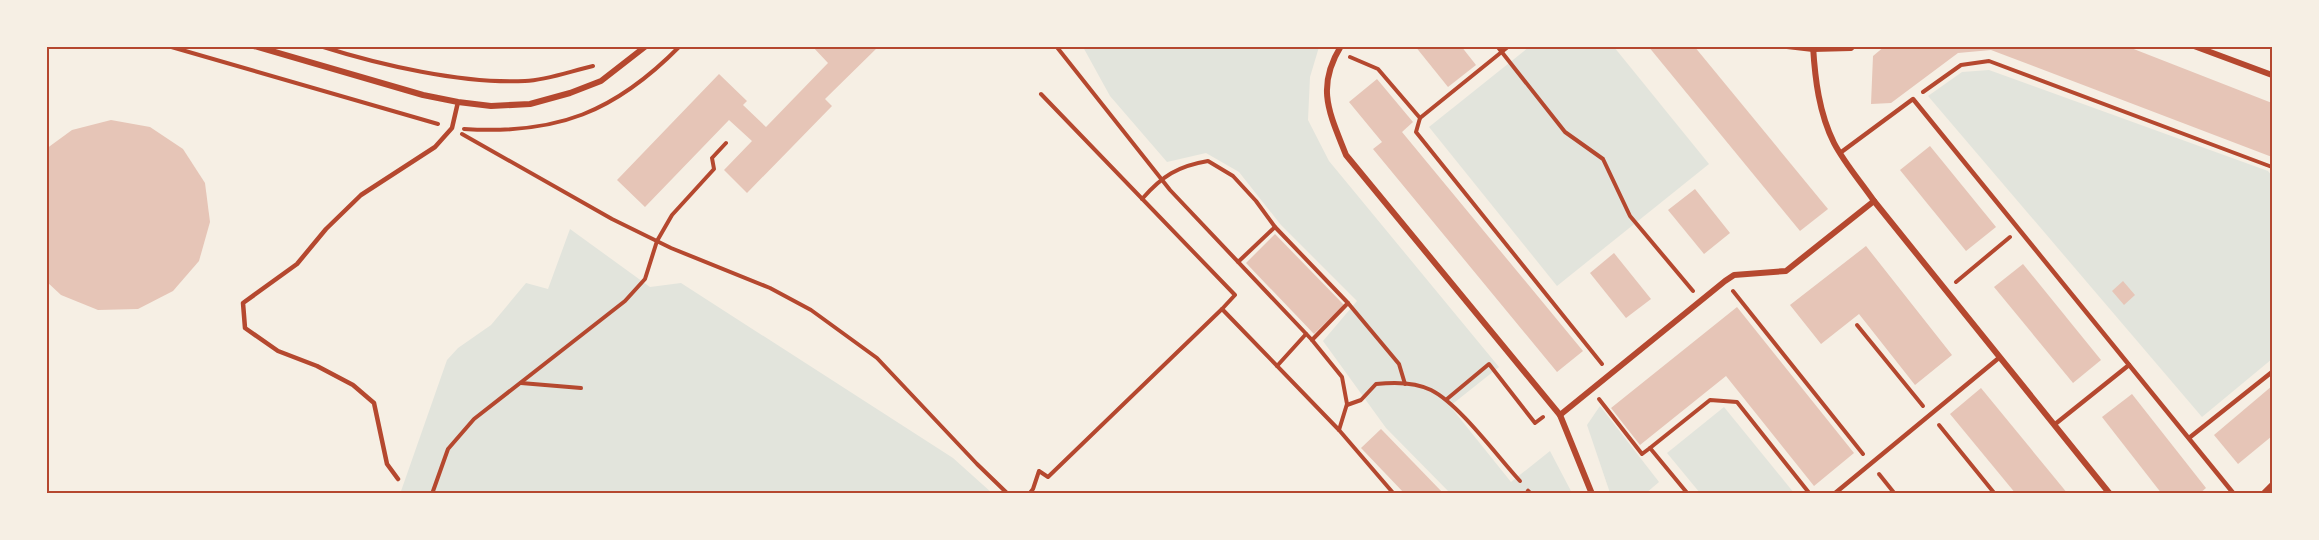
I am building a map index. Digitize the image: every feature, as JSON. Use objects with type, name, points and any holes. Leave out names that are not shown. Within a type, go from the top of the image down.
[{"type":"street","points":[[254,46],[391,86],[458,102],[492,106],[530,104],[570,93],[601,81],[646,46]]},
{"type":"street","points":[[1788,46],[1813,48],[1851,48],[1854,46]]},
{"type":"street","points":[[2194,46],[2272,75]]},
{"type":"street","points":[[1813,48],[1817,97],[1833,141],[1840,153],[1874,201],[2110,494]]},
{"type":"street","points":[[1339,49],[1332,60],[1326,84],[1328,110],[1346,155],[1560,415],[1592,494]]},
{"type":"street","points":[[1560,415],[1725,281],[1734,275],[1786,271],[1874,201]]},
{"type":"street","points":[[2263,494],[2272,485]]},
{"type":"lane","points":[[1840,153],[1913,99],[2234,494]]},
{"type":"lane","points":[[398,479],[387,464],[374,404],[353,385],[317,366],[278,351],[245,328],[243,303],[297,264],[326,229],[361,195],[435,147],[452,128],[458,102]]},
{"type":"lane","points":[[1834,494],[2000,357]]},
{"type":"lane","points":[[2054,425],[2129,365]]},
{"type":"lane","points":[[2189,438],[2272,372]]},
{"type":"path","points":[[168,46],[452,128],[612,219],[657,241],[746,278],[811,310],[877,358],[1008,494]]},
{"type":"path","points":[[320,46],[356,58],[466,80],[527,81],[596,66]]},
{"type":"path","points":[[1056,46],[1161,178],[1312,340],[1342,377],[1347,405],[1339,430]]},
{"type":"path","points":[[1497,46],[1565,132],[1603,159],[1630,216],[1701,300]]},
{"type":"path","points":[[1509,46],[1420,118],[1416,132],[1599,359]]},
{"type":"path","points":[[1339,49],[1378,69],[1420,118]]},
{"type":"path","points":[[1913,99],[1961,65],[1989,61],[2272,167]]},
{"type":"path","points":[[344,97],[347,87]]},
{"type":"path","points":[[1029,494],[1039,471],[1048,477],[1235,295],[1041,94]]},
{"type":"path","points":[[432,494],[448,449],[474,419],[625,301],[645,279],[657,241],[672,215],[714,169],[712,158],[726,143]]},
{"type":"path","points":[[1142,199],[1161,178],[1190,164],[1208,161],[1233,176],[1256,201],[1275,227],[1348,303],[1399,364],[1404,384]]},
{"type":"path","points":[[1238,262],[1275,227]]},
{"type":"path","points":[[1946,290],[2019,229]]},
{"type":"path","points":[[1725,281],[1895,494]]},
{"type":"path","points":[[1312,340],[1348,303]]},
{"type":"path","points":[[1222,309],[1339,430],[1391,492]]},
{"type":"path","points":[[1277,366],[1306,334]]},
{"type":"path","points":[[1447,399],[1489,364],[1535,423],[1541,418]]},
{"type":"path","points":[[520,383],[581,388]]},
{"type":"path","points":[[1347,405],[1361,400],[1376,384],[1404,384],[1429,389],[1447,399],[1529,492]]},
{"type":"path","points":[[1600,401],[1642,454],[1710,400],[1737,402],[1810,494]]},
{"type":"path","points":[[1650,448],[1688,494]]},
{"type":"shaded area","points":[[1083,47],[1319,47],[1310,77],[1308,120],[1329,161],[1499,367],[1450,406],[1511,482],[1550,451],[1572,493],[1450,493],[1386,428],[1323,341],[1357,301],[1281,225],[1239,172],[1206,153],[1167,162],[1110,96]]},
{"type":"shaded area","points":[[1529,47],[1614,47],[1709,164],[1557,286],[1429,127]]},
{"type":"shaded area","points":[[1989,70],[2268,171],[2272,176],[2272,359],[2202,417],[1928,96],[1962,72]]},
{"type":"shaded area","points":[[570,229],[650,287],[681,283],[953,458],[992,493],[400,494],[447,360],[458,348],[491,325],[526,283],[548,289]]},
{"type":"shaded area","points":[[1600,406],[1659,482],[1646,493],[1610,493],[1587,425]]},
{"type":"shaded area","points":[[1724,407],[1794,493],[1700,493],[1667,453]]},
{"type":"building","points":[[812,46],[879,46],[825,99],[832,106],[747,193],[724,170],[752,141],[729,120],[645,207],[617,180],[719,74],[747,101],[743,105],[766,127],[828,63]]},
{"type":"building","points":[[1415,46],[1461,46],[1476,65],[1448,87]]},
{"type":"building","points":[[1648,46],[1694,46],[1828,209],[1800,231]]},
{"type":"building","points":[[1885,46],[2126,46],[2272,103],[2272,157],[1991,50],[1958,53],[1891,103],[1871,104],[1873,56]]},
{"type":"building","points":[[1377,79],[1413,122],[1402,132],[1583,351],[1557,372],[1373,149],[1382,142],[1349,102]]},
{"type":"building","points":[[111,120],[150,127],[183,149],[205,183],[210,222],[199,261],[173,291],[138,309],[98,310],[61,295],[46,281],[46,149],[72,130]]},
{"type":"building","points":[[1930,146],[1996,227],[1966,251],[1900,170]]},
{"type":"building","points":[[1695,189],[1730,233],[1704,254],[1668,210]]},
{"type":"building","points":[[1275,234],[1344,305],[1314,334],[1246,263]]},
{"type":"building","points":[[1866,246],[1952,355],[1915,385],[1859,314],[1821,344],[1790,305]]},
{"type":"building","points":[[1614,253],[1651,299],[1626,318],[1590,273]]},
{"type":"building","points":[[2023,264],[2101,360],[2073,383],[1994,287]]},
{"type":"building","points":[[2123,281],[2135,295],[2124,305],[2112,291]]},
{"type":"building","points":[[1737,307],[1854,453],[1814,486],[1726,376],[1640,445],[1611,408]]},
{"type":"building","points":[[2272,386],[2272,436],[2238,464],[2214,435]]},
{"type":"building","points":[[1981,388],[2068,494],[2016,494],[1950,414]]},
{"type":"building","points":[[2132,394],[2206,488],[2199,494],[2162,494],[2102,417]]},
{"type":"building","points":[[1381,429],[1444,494],[1405,494],[1361,448]]}]
